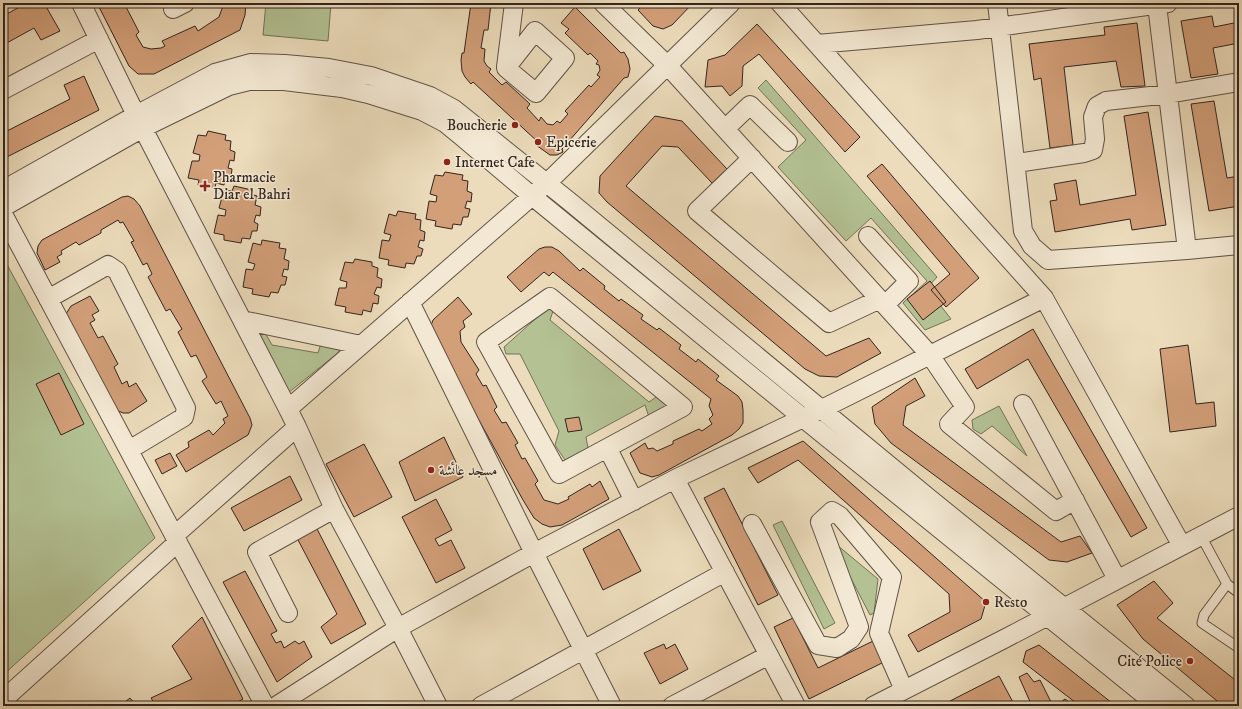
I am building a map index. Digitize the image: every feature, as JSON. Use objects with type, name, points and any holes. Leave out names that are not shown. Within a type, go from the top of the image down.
[{"type":"street","points":[[81,3],[139,122],[288,409],[334,509],[438,706]]},
{"type":"street","points":[[506,68],[514,3]]},
{"type":"street","points":[[603,3],[668,66],[930,355],[965,407],[949,424],[1056,511],[1075,500]]},
{"type":"street","points":[[288,409],[547,183],[731,3]]},
{"type":"street","points":[[780,3],[1044,298],[1182,546]]},
{"type":"street","points":[[997,3],[1023,231],[1032,246],[1048,260],[1239,245]]},
{"type":"street","points":[[817,44],[976,30],[1163,4],[1168,94],[1187,250]]},
{"type":"street","points":[[3,90],[99,39]]},
{"type":"street","points":[[3,203],[9,204],[215,73],[251,63],[329,68],[371,76],[430,96],[454,109],[547,183],[936,504],[1186,706]]},
{"type":"street","points":[[3,190],[139,122],[229,86],[249,81],[284,81],[342,88],[422,111],[444,123],[803,418],[1158,706]]},
{"type":"street","points":[[1016,163],[1084,153],[1093,150],[1095,139],[1093,117],[1097,106],[1106,101],[1168,94],[1239,82]]},
{"type":"street","points":[[725,129],[750,105],[788,142]]},
{"type":"street","points":[[752,158],[697,212],[829,323],[882,302],[909,281],[868,236]]},
{"type":"street","points":[[3,214],[265,706]]},
{"type":"street","points":[[48,299],[108,265],[117,271],[186,408],[184,417],[129,450]]},
{"type":"street","points":[[550,297],[683,407],[608,448],[559,474],[486,342],[550,297]]},
{"type":"street","points":[[276,706],[398,628],[534,553],[674,479],[822,409],[1044,298]]},
{"type":"street","points":[[410,302],[534,553],[612,706]]},
{"type":"street","points":[[242,320],[362,345]]},
{"type":"street","points":[[1024,404],[1117,579]]},
{"type":"street","points":[[3,700],[297,427]]},
{"type":"street","points":[[608,448],[634,501]]},
{"type":"street","points":[[674,479],[796,706]]},
{"type":"street","points":[[288,613],[257,552],[334,509]]},
{"type":"street","points":[[859,627],[820,522],[832,511],[840,516],[892,577],[879,632],[904,690]]},
{"type":"street","points":[[873,706],[1239,516]]},
{"type":"street","points":[[752,524],[818,645],[837,648],[851,639],[859,627]]},
{"type":"street","points":[[481,706],[725,572]]},
{"type":"street","points":[[859,627],[879,632]]},
{"type":"street","points":[[672,706],[769,655]]},
{"type":"lane","points":[[1201,536],[1227,584],[1239,593]]},
{"type":"lane","points":[[1227,584],[1204,615],[1202,622],[1239,648]]},
{"type":"green space","points":[[266,3],[331,3],[328,41],[263,35]]},
{"type":"green space","points":[[766,80],[937,277],[927,288],[951,319],[925,330],[903,303],[927,281],[871,218],[846,241],[778,167],[806,140],[758,88]]},
{"type":"green space","points":[[3,257],[155,538],[3,675]]},
{"type":"green space","points":[[551,305],[554,308],[550,320],[649,402],[659,395],[669,404],[649,417],[645,405],[586,437],[588,448],[565,460],[555,445],[559,431],[520,354],[506,354],[504,347]]},
{"type":"green space","points":[[263,329],[272,345],[318,353],[321,343],[339,346],[339,352],[288,393],[252,332]]},
{"type":"green space","points":[[999,406],[1027,456],[992,426],[981,434],[973,429],[972,420]]},
{"type":"green space","points":[[782,521],[835,623],[824,629],[773,525]]},
{"type":"green space","points":[[831,540],[878,579],[874,613],[870,615]]},
{"type":"building","points":[[27,3],[44,3],[60,31],[41,40],[34,28],[3,45],[3,16]]},
{"type":"building","points":[[97,3],[119,3],[120,6],[125,5],[139,32],[136,35],[143,47],[151,49],[165,46],[162,41],[195,26],[198,31],[219,17],[224,3],[246,3],[245,15],[240,30],[154,74],[138,74],[129,66]]},
{"type":"building","points":[[471,3],[491,3],[488,30],[484,30],[481,48],[485,49],[484,61],[491,69],[489,72],[502,85],[506,82],[530,104],[527,108],[539,121],[541,117],[547,124],[553,125],[557,121],[560,123],[568,114],[565,111],[589,85],[591,87],[600,77],[597,75],[600,70],[599,65],[596,64],[598,61],[590,53],[588,55],[565,33],[569,29],[561,23],[575,7],[621,53],[624,52],[628,59],[630,69],[628,77],[624,78],[562,149],[563,152],[557,155],[550,155],[536,145],[538,142],[473,82],[471,84],[465,77],[462,71],[461,60],[462,53],[464,53]]},
{"type":"building","points":[[645,3],[693,3],[672,25],[663,29],[653,26],[638,10]]},
{"type":"building","points":[[1212,16],[1214,27],[1239,22],[1239,43],[1213,48],[1218,74],[1191,78],[1181,21]]},
{"type":"building","points":[[1137,23],[1145,86],[1121,87],[1116,61],[1064,67],[1073,145],[1050,148],[1041,78],[1034,80],[1029,44],[1105,35],[1104,27]]},
{"type":"building","points":[[757,24],[860,137],[845,152],[759,54],[743,66],[742,86],[730,96],[722,86],[705,87],[708,60],[725,55]]},
{"type":"building","points":[[84,76],[99,110],[3,159],[3,133],[70,99],[64,85]]},
{"type":"building","points":[[1214,101],[1227,178],[1239,176],[1239,206],[1209,211],[1191,104]]},
{"type":"building","points":[[1148,112],[1166,225],[1132,230],[1130,219],[1055,232],[1050,201],[1057,200],[1054,184],[1076,180],[1080,205],[1136,195],[1124,116]]},
{"type":"building","points":[[655,116],[682,121],[727,169],[712,183],[678,147],[662,146],[626,186],[826,356],[869,338],[881,353],[837,377],[819,376],[805,369],[607,202],[599,193],[600,176]]},
{"type":"building","points":[[208,131],[226,135],[225,140],[231,141],[230,150],[235,152],[234,161],[230,160],[228,168],[232,169],[231,177],[226,176],[224,185],[216,183],[215,188],[198,185],[199,180],[188,178],[192,161],[199,161],[200,155],[193,153],[198,135],[206,136]]},
{"type":"building","points":[[882,164],[979,278],[946,307],[931,290],[950,274],[867,176]]},
{"type":"building","points":[[445,172],[463,175],[462,180],[468,181],[467,191],[472,193],[471,202],[467,201],[465,208],[470,209],[468,217],[463,217],[461,225],[453,224],[452,229],[435,226],[436,221],[426,219],[429,201],[436,202],[437,196],[430,194],[435,175],[443,176]]},
{"type":"building","points":[[234,186],[252,190],[250,194],[257,196],[255,205],[261,207],[260,216],[256,215],[254,222],[258,224],[257,231],[252,231],[250,239],[242,238],[241,243],[224,240],[224,235],[214,233],[218,215],[225,216],[226,210],[219,208],[224,190],[232,191]]},
{"type":"building","points":[[128,196],[134,199],[140,206],[250,418],[252,425],[248,435],[186,472],[176,455],[189,447],[188,442],[209,430],[213,435],[225,423],[223,419],[228,416],[221,401],[216,404],[202,381],[207,377],[196,355],[191,357],[178,332],[182,329],[170,309],[166,311],[148,277],[152,274],[147,263],[143,265],[131,242],[134,241],[123,222],[120,223],[118,220],[101,230],[101,233],[79,245],[76,242],[61,251],[62,254],[57,257],[60,262],[45,270],[37,253],[38,246],[42,240],[122,197]]},
{"type":"building","points":[[398,211],[416,214],[415,219],[421,220],[420,230],[425,232],[424,241],[420,240],[418,247],[423,249],[421,256],[417,256],[414,264],[406,263],[405,268],[388,265],[389,260],[379,258],[382,240],[389,241],[391,235],[384,233],[389,214],[396,216]]},
{"type":"building","points":[[262,240],[280,243],[279,248],[286,249],[284,259],[289,261],[288,270],[284,269],[282,276],[287,277],[285,285],[281,285],[278,293],[271,292],[269,297],[252,294],[253,289],[243,287],[246,269],[253,270],[255,264],[248,262],[253,243],[261,245]]},
{"type":"building","points":[[552,247],[559,251],[580,271],[583,268],[605,286],[604,289],[619,301],[621,299],[643,315],[641,319],[657,330],[659,328],[681,345],[679,349],[696,362],[698,359],[719,376],[716,380],[738,396],[742,402],[743,423],[739,429],[732,435],[659,475],[652,477],[640,473],[630,453],[645,443],[648,449],[653,448],[657,451],[673,444],[673,441],[699,429],[702,431],[712,424],[709,419],[713,415],[709,406],[711,399],[553,272],[549,276],[544,272],[521,292],[507,277],[539,249]]},
{"type":"building","points":[[355,259],[372,262],[372,266],[378,268],[377,277],[382,279],[381,288],[377,287],[374,294],[379,296],[378,304],[373,303],[371,312],[363,310],[362,315],[345,312],[346,307],[335,305],[339,288],[346,288],[347,282],[340,280],[345,262],[353,263]]},
{"type":"building","points":[[930,281],[946,302],[923,320],[907,299]]},
{"type":"building","points":[[90,296],[99,311],[92,315],[95,320],[90,323],[98,338],[103,336],[118,364],[114,367],[122,384],[127,381],[129,387],[136,383],[147,401],[129,413],[123,413],[114,409],[67,322],[66,314],[71,306]]},
{"type":"building","points":[[458,297],[472,314],[463,321],[465,327],[460,331],[461,342],[479,370],[476,374],[483,386],[486,385],[497,407],[494,410],[502,423],[506,422],[518,443],[515,445],[522,459],[525,458],[538,481],[535,484],[544,500],[558,504],[569,499],[568,497],[590,484],[592,487],[600,481],[609,499],[562,525],[550,527],[542,524],[534,518],[432,335],[430,328],[433,320]]},
{"type":"building","points":[[1033,329],[1147,528],[1131,537],[1028,359],[977,389],[965,369]]},
{"type":"building","points":[[1188,345],[1196,404],[1214,402],[1216,426],[1170,432],[1160,349]]},
{"type":"building","points":[[59,373],[84,424],[61,435],[36,384]]},
{"type":"building","points":[[915,378],[925,396],[906,406],[903,425],[1061,542],[1080,536],[1092,553],[1067,562],[1049,560],[891,443],[875,424],[872,407]]},
{"type":"building","points":[[579,417],[582,430],[568,432],[565,419]]},
{"type":"building","name":"مسجد عائشة","points":[[444,437],[463,477],[415,501],[399,462]]},
{"type":"building","points":[[803,441],[986,602],[981,619],[918,652],[908,635],[950,612],[949,594],[798,460],[758,483],[748,468]]},
{"type":"building","points":[[364,444],[392,497],[354,517],[326,464]]},
{"type":"building","points":[[170,453],[177,466],[162,474],[155,460]]},
{"type":"building","points":[[290,476],[302,500],[244,531],[231,508]]},
{"type":"building","points":[[724,488],[778,595],[758,605],[704,498]]},
{"type":"building","points":[[436,499],[452,530],[435,539],[439,546],[451,540],[465,568],[436,583],[402,517]]},
{"type":"building","points":[[316,527],[366,624],[331,644],[321,627],[337,614],[297,538]]},
{"type":"building","points":[[619,529],[641,571],[603,590],[583,549]]},
{"type":"building","points":[[245,571],[277,631],[271,634],[276,643],[281,641],[284,648],[295,641],[299,644],[304,641],[312,657],[277,682],[223,582]]},
{"type":"building","name":"Cité Police","points":[[1154,581],[1173,603],[1157,618],[1239,683],[1239,706],[1223,706],[1143,639],[1117,605]]},
{"type":"building","points":[[202,617],[243,699],[230,706],[156,706],[151,698],[192,679],[172,646]]},
{"type":"building","points":[[793,618],[818,668],[873,641],[884,662],[809,699],[774,627]]},
{"type":"building","points":[[664,644],[666,649],[675,644],[688,669],[660,684],[644,653]]},
{"type":"building","points":[[1039,645],[1112,703],[1109,706],[1080,706],[1023,662],[1026,651]]},
{"type":"building","points":[[1027,673],[1034,682],[1040,680],[1053,706],[1032,706],[1019,677]]},
{"type":"building","points":[[999,676],[1015,706],[953,706],[950,701]]},
{"type":"building","points":[[130,698],[137,706],[117,706],[120,703],[121,705]]},
{"type":"building","points":[[1065,699],[1075,706],[1055,706]]},
{"type":"place","name":"Boucherie","points":[[515,125]]},
{"type":"place","name":"Epicerie","points":[[538,142]]},
{"type":"place","name":"Internet Cafe","points":[[447,162]]},
{"type":"place","name":"Pharmacie Diar el Bahri","points":[[205,186]]},
{"type":"place","name":"مسجد عائشة","points":[[431,470]]},
{"type":"place","name":"Resto","points":[[986,602]]},
{"type":"place","name":"Cité Police","points":[[1190,661]]}]
